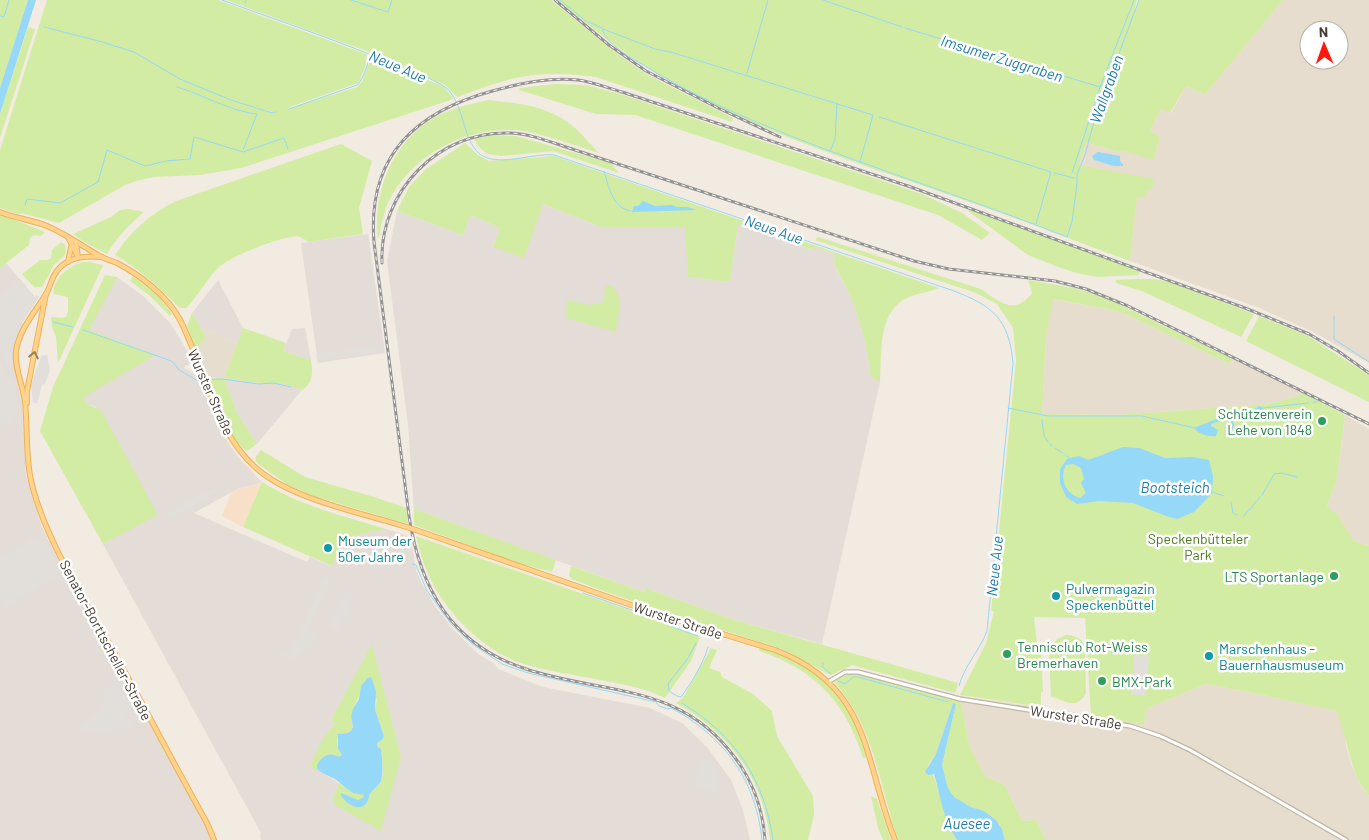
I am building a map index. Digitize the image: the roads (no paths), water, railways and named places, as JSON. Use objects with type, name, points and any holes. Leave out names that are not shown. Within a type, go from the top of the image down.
[{"type":"main road","name":"Wurster Straße","points":[[0,212],[45,225],[68,237],[133,273],[168,302],[178,316],[229,436],[245,459],[262,474],[279,484],[316,500],[416,530],[657,614],[775,650],[793,657],[828,682]]},
{"type":"main road","points":[[68,237],[78,257]]},
{"type":"main road","points":[[75,241],[78,257]]},
{"type":"main road","points":[[68,262],[71,246]]},
{"type":"main road","name":"Wurster Straße","points":[[78,257],[102,257]]},
{"type":"main road","name":"Senator-Borttscheller-Straße","points":[[78,257],[68,262],[55,273],[46,294],[22,332],[16,351],[16,367],[24,397],[30,479],[46,527],[207,823],[214,840]]},
{"type":"main road","name":"Senator-Borttscheller-Straße","points":[[26,430],[27,391],[46,294]]},
{"type":"main road","points":[[828,682],[845,701],[861,729],[895,840]]},
{"type":"street","name":"Wurster Straße","points":[[828,682],[845,672],[858,672],[960,699],[1143,729],[1190,750],[1346,840]]},
{"type":"water","points":[[28,0],[36,0],[0,114],[0,88]]},
{"type":"water","points":[[1098,152],[1120,156],[1123,166],[1114,166],[1094,160],[1092,156]]},
{"type":"water","points":[[643,201],[655,206],[672,205],[696,210],[632,212],[634,206],[638,206]]},
{"type":"water","points":[[1260,406],[1264,409],[1264,414],[1262,415],[1254,411],[1235,415],[1233,429],[1230,433],[1228,431],[1231,418],[1211,424],[1211,426],[1218,430],[1216,436],[1204,435],[1194,428],[1236,411],[1254,409]]},
{"type":"water","name":"Bootsteich","points":[[1123,447],[1139,448],[1165,458],[1193,457],[1209,460],[1213,476],[1212,493],[1194,512],[1177,519],[1133,503],[1099,501],[1077,504],[1066,497],[1060,483],[1060,469],[1067,459],[1079,456],[1088,460]],"holes":[[[1073,464],[1081,468],[1084,479],[1081,483],[1086,493],[1080,498],[1070,493],[1067,489],[1063,475],[1066,465]]]},
{"type":"water","points":[[371,677],[376,691],[375,710],[384,736],[377,743],[381,749],[382,775],[381,782],[371,792],[367,802],[361,807],[357,807],[346,802],[341,793],[358,800],[364,797],[363,794],[351,792],[335,779],[319,771],[317,765],[326,755],[332,754],[339,757],[342,755],[338,748],[338,734],[351,731],[353,727],[351,716],[359,699],[361,686]]},
{"type":"water","name":"Auesee","points":[[953,703],[956,704],[942,765],[948,788],[954,797],[971,807],[984,811],[996,820],[1002,829],[1005,840],[957,840],[945,816],[934,774],[928,775],[925,772],[936,754]]},
{"type":"waterway","points":[[0,16],[4,17],[9,0]]},
{"type":"waterway","name":"Neue Aue","points":[[222,0],[351,47],[439,83],[452,94],[457,103],[467,133],[476,150],[490,159],[508,160],[554,155],[954,291],[979,302],[997,316],[1008,335],[1013,363],[987,631],[964,672],[959,686]]},
{"type":"waterway","points":[[351,0],[388,12],[392,0]]},
{"type":"waterway","name":"Wallgraben","points":[[560,0],[586,21],[602,28],[612,44],[623,53],[706,99],[822,148],[1067,237],[1072,222],[1077,174],[1085,155],[1095,118],[1139,0]]},
{"type":"waterway","points":[[747,73],[768,0]]},
{"type":"waterway","name":"Imsumer Zuggraben","points":[[823,0],[902,27]]},
{"type":"waterway","name":"Imsumer Zuggraben","points":[[1072,173],[1100,87],[1134,0]]},
{"type":"waterway","points":[[44,27],[134,52],[180,79],[231,100],[272,113],[276,112]]},
{"type":"waterway","name":"Imsumer Zuggraben","points":[[905,28],[1100,87]]},
{"type":"waterway","points":[[603,29],[655,49],[674,53],[873,115],[860,162]]},
{"type":"waterway","points":[[289,109],[357,85],[364,75],[370,54]]},
{"type":"waterway","points":[[177,87],[236,110],[257,114],[243,150]]},
{"type":"waterway","points":[[830,151],[835,140],[837,103]]},
{"type":"waterway","points":[[879,117],[1051,172],[1036,224]]},
{"type":"waterway","points":[[25,205],[27,199],[60,203],[98,182],[107,150],[145,166],[166,161],[190,159],[194,137],[243,152],[284,138],[288,149]]},
{"type":"waterway","points":[[604,171],[615,201],[619,206],[631,211]]},
{"type":"waterway","points":[[1054,173],[1074,178]]},
{"type":"waterway","points":[[1334,316],[1334,339],[1369,362]]},
{"type":"waterway","points":[[53,322],[73,327]]},
{"type":"waterway","points":[[83,330],[173,362],[179,370],[196,380],[222,379],[259,384],[274,383],[291,387]]},
{"type":"waterway","points":[[1263,408],[1309,403]]},
{"type":"waterway","points":[[1008,408],[1048,416],[1142,416],[1195,428]]},
{"type":"waterway","points":[[1042,420],[1044,436],[1048,442]]},
{"type":"waterway","points":[[1055,448],[1063,453]]},
{"type":"waterway","points":[[1066,456],[1070,458]]},
{"type":"waterway","points":[[1262,495],[1274,474],[1281,473],[1297,477]]},
{"type":"waterway","points":[[1212,492],[1224,496]]},
{"type":"waterway","points":[[1243,517],[1260,497]]},
{"type":"waterway","points":[[1231,502],[1233,513],[1237,515]]},
{"type":"waterway","points":[[412,564],[416,565],[427,591],[452,625],[471,643],[502,664],[528,673],[656,702],[659,706],[671,708],[693,721],[723,748],[745,781],[759,819],[762,840]]},
{"type":"waterway","points":[[583,593],[663,621],[673,627],[698,636]]},
{"type":"waterway","points":[[696,643],[688,658],[668,684],[669,691],[677,696],[681,697],[689,685],[708,647]]},
{"type":"waterway","points":[[823,663],[823,667],[831,674]]},
{"type":"waterway","points":[[838,681],[845,684],[853,677],[858,677],[948,702]]},
{"type":"waterway","points":[[682,703],[717,730],[744,761],[762,797],[769,818],[773,840]]},
{"type":"railway","points":[[555,0],[609,45],[646,71],[780,137]]},
{"type":"railway","points":[[765,840],[762,818],[756,797],[742,768],[714,734],[691,716],[666,704],[640,695],[555,677],[500,659],[478,645],[459,629],[444,611],[431,590],[414,543],[409,516],[374,242],[374,211],[379,185],[388,161],[402,141],[420,124],[442,110],[468,99],[506,87],[557,79],[589,82],[908,186],[1245,308],[1309,334],[1338,351],[1369,373]]},
{"type":"railway","points":[[382,263],[384,237],[391,212],[403,189],[418,170],[438,154],[460,142],[485,135],[511,133],[525,135],[546,140],[914,261],[949,269],[1055,281],[1086,289],[1128,306],[1369,424]]},
{"type":"place","name":"Schützenverein Lehe von 1848","points":[[1322,421]]},
{"type":"place","name":"Museum der 50er Jahre","points":[[328,548]]},
{"type":"place","name":"LTS Sportanlage","points":[[1334,576]]},
{"type":"place","name":"Pulvermagazin Speckenbüttel","points":[[1056,596]]},
{"type":"place","name":"Tennisclub Rot-Weiss Bremerhaven","points":[[1007,654]]},
{"type":"place","name":"Marschenhaus - Bauernhausmuseum","points":[[1209,656]]},
{"type":"place","name":"BMX-Park","points":[[1102,681]]},
{"type":"park label","name":"Speckenbütteler Park","points":[[1198,546]]}]
